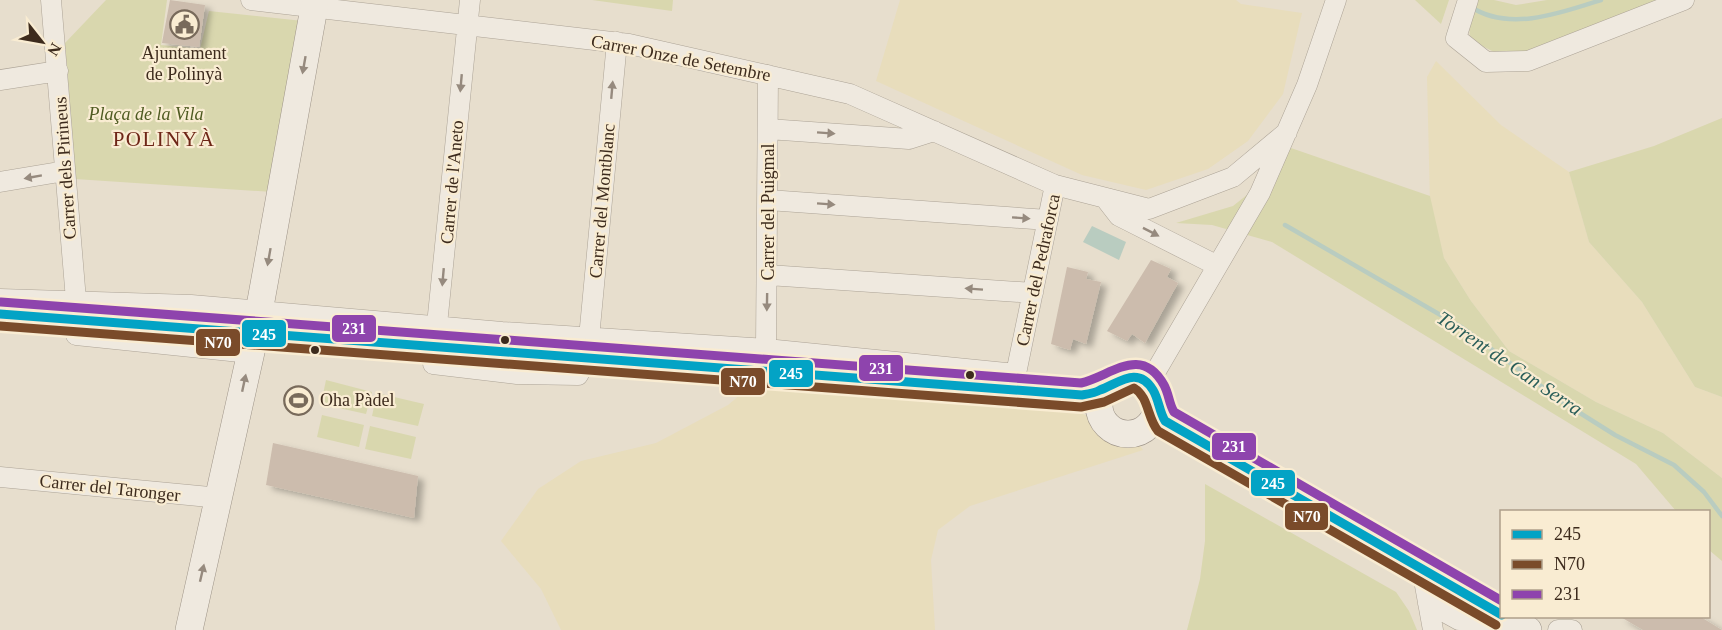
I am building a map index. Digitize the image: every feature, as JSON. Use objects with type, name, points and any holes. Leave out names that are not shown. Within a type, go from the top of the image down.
[{"type":"street","name":"Carrer dels Pirineus","points":[[51,0],[76,318]]},
{"type":"street","name":"Carrer Onze de Setembre","points":[[251,0],[617,42],[850,94],[1055,184],[1149,209],[1233,177],[1287,132]]},
{"type":"street","name":"Carrer de l'Aneto","points":[[436,346],[470,0]]},
{"type":"street","points":[[1095,398],[1104,421],[1114,430],[1127,434],[1140,431],[1153,398],[1216,265],[1260,193],[1307,86],[1336,0]]},
{"type":"street","points":[[1468,0],[1456,38],[1486,62],[1528,61],[1684,0]]},
{"type":"street","points":[[189,630],[255,333],[314,8]]},
{"type":"street","name":"Carrer del Montblanc","points":[[588,348],[617,42]]},
{"type":"street","points":[[0,80],[58,71]]},
{"type":"street","name":"Carrer del Puigmal","points":[[766,349],[768,75]]},
{"type":"street","points":[[768,129],[909,139],[934,131]]},
{"type":"street","points":[[0,182],[65,171]]},
{"type":"street","name":"Carrer del Pedraforca","points":[[1014,383],[1055,184]]},
{"type":"street","points":[[1105,198],[1119,216],[1216,265]]},
{"type":"street","points":[[768,200],[1048,220]]},
{"type":"street","points":[[768,275],[1033,293]]},
{"type":"street","points":[[0,299],[76,318]]},
{"type":"street","points":[[0,314],[436,346],[766,349],[1014,383],[1095,398]]},
{"type":"street","points":[[588,348],[1014,383]]},
{"type":"street","points":[[1095,398],[1114,380],[1126,376],[1153,398],[1422,569],[1462,617]]},
{"type":"street","name":"Carrer del Taronger","points":[[0,477],[220,498]]},
{"type":"street","points":[[1422,569],[1433,630]]},
{"type":"street","points":[[1428,603],[1462,617],[1478,620],[1496,630]]},
{"type":"street","points":[[1462,617],[1500,616]]},
{"type":"street","points":[[1507,618],[1528,630]]},
{"type":"street","points":[[1558,630],[1572,630]]},
{"type":"shaded area","points":[[900,0],[1236,0],[1241,4],[1302,13],[1283,94],[1248,141],[1208,169],[1146,190],[1082,175],[876,81]]},
{"type":"shaded area","points":[[1436,61],[1501,125],[1569,172],[1589,242],[1642,302],[1695,387],[1722,397],[1722,478],[1663,433],[1596,402],[1509,351],[1471,301],[1444,258],[1430,203],[1427,77]]},
{"type":"shaded area","points":[[1092,226],[1126,242],[1119,260],[1083,242]]},
{"type":"shaded area","points":[[754,383],[1083,414],[1135,438],[1143,450],[970,506],[938,530],[931,560],[935,630],[561,630],[541,589],[501,541],[538,489],[581,461],[656,443],[728,405]]},
{"type":"green space","name":"Plaça de la Vila","points":[[106,0],[167,0],[161,45],[200,49],[209,11],[303,21],[273,192],[75,179],[65,43]]},
{"type":"green space","points":[[592,0],[673,0],[672,11]]},
{"type":"green space","points":[[1415,0],[1449,0],[1441,24]]},
{"type":"green space","points":[[1476,0],[1494,0],[1516,5],[1547,0],[1659,0],[1523,55],[1494,52],[1470,40],[1469,23]]},
{"type":"green space","points":[[1722,118],[1722,397],[1695,387],[1642,302],[1589,242],[1569,172],[1654,146]]},
{"type":"green space","points":[[1291,148],[1430,196],[1444,258],[1471,301],[1509,351],[1596,402],[1663,433],[1722,478],[1722,561],[1710,551],[1710,510],[1675,510],[1636,464],[1272,242],[1212,225],[1176,223],[1233,206],[1277,171]]},
{"type":"green space","points":[[326,380],[372,392],[366,414],[321,404]]},
{"type":"green space","points":[[377,393],[424,404],[418,426],[372,416]]},
{"type":"green space","points":[[322,415],[364,425],[359,447],[317,437]]},
{"type":"green space","points":[[370,426],[416,437],[411,459],[365,449]]},
{"type":"green space","points":[[1205,484],[1396,592],[1409,611],[1417,630],[1187,630],[1200,579],[1205,541]]},
{"type":"building","name":"Ajuntament de Polinyà","points":[[170,0],[205,5],[199,47],[162,43]]},
{"type":"building","points":[[1151,260],[1171,269],[1167,277],[1178,283],[1145,343],[1132,334],[1127,341],[1107,331]]},
{"type":"building","points":[[1067,267],[1088,272],[1086,279],[1101,282],[1086,344],[1073,339],[1070,350],[1051,344]]},
{"type":"building","points":[[273,443],[418,476],[414,518],[266,485]]},
{"type":"building","points":[[1622,618],[1702,618],[1722,630],[1643,630]]},
{"type":"waterway","points":[[1471,7],[1486,14],[1518,19],[1552,15],[1601,0]]},
{"type":"waterway","name":"Torrent de Can Serra","points":[[1285,225],[1463,328],[1564,403],[1615,435],[1674,465],[1704,492],[1722,516]]},
{"type":"transit line","name":"231","points":[[1,302],[1081,383],[1125,366],[1146,366],[1164,385],[1174,412],[1500,600]]},
{"type":"transit line","name":"245","points":[[0,314],[1082,395],[1096,392],[1121,380],[1141,378],[1153,390],[1165,421],[1500,614]]},
{"type":"transit line","name":"N70","points":[[0,326],[1081,407],[1104,402],[1134,388],[1143,397],[1158,431],[1496,625]]},
{"type":"place","name":"Ajuntament de Polinyà","points":[[184,24]]},
{"type":"place","name":"Oha Pàdel","points":[[299,400]]},
{"type":"district","name":"POLINYÀ","points":[[164,139]]}]
